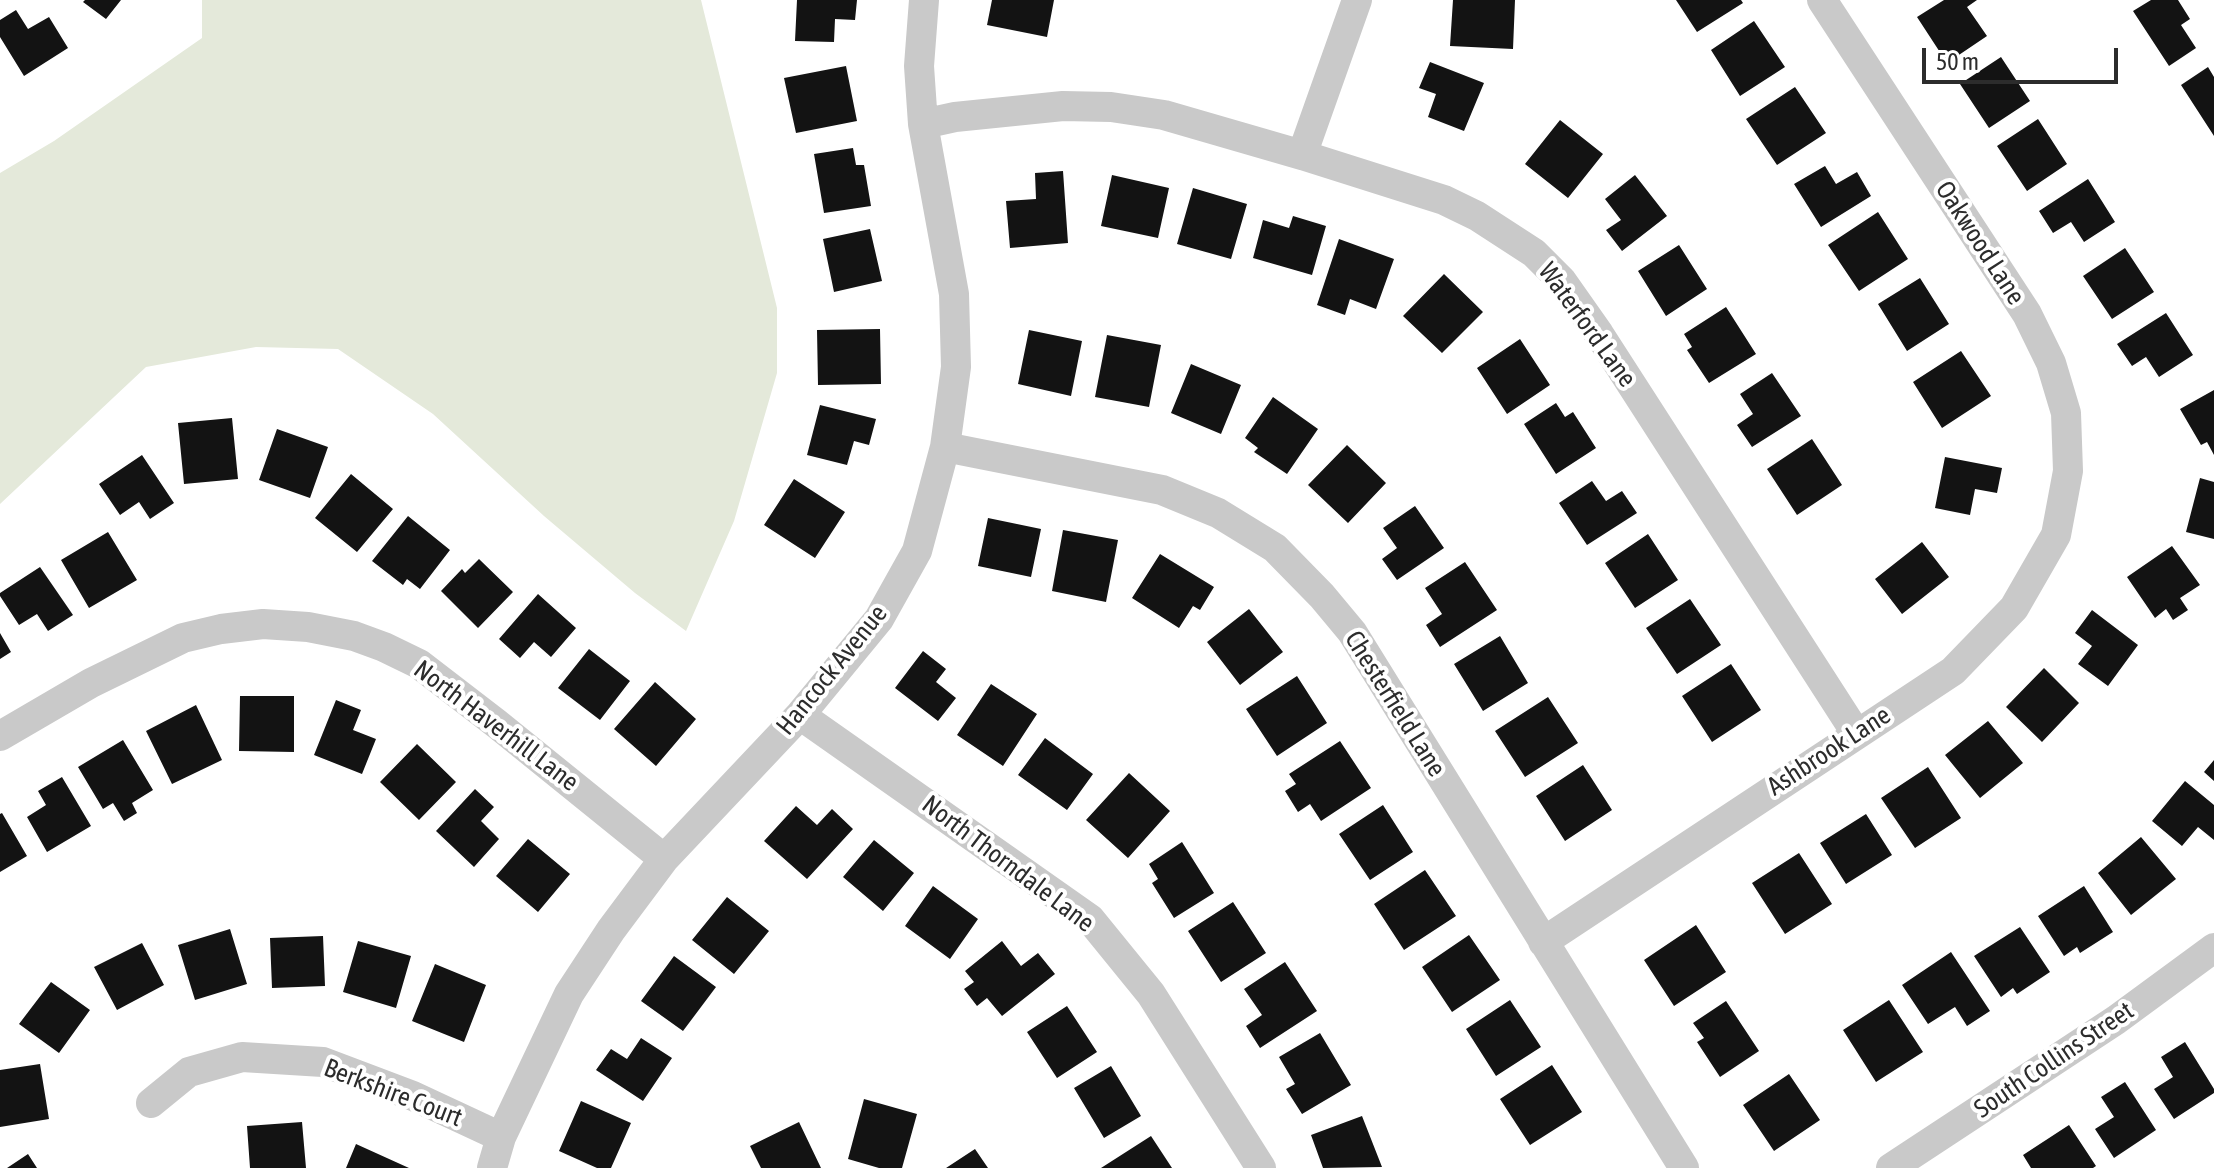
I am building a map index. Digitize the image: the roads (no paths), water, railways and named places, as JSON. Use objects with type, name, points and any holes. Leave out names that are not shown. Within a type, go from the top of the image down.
[{"type":"street","name":"Hancock Avenue","points":[[492,1168],[501,1137],[569,994],[611,930],[664,859],[800,715],[879,619],[917,551],[945,447],[956,367],[954,294],[923,124],[919,66],[924,0]]},
{"type":"street","points":[[1302,155],[1357,0]]},
{"type":"street","name":"Oakwood Lane","points":[[1822,0],[2027,314],[2051,363],[2066,413],[2068,471],[2060,510]]},
{"type":"street","name":"Waterford Lane","points":[[923,124],[955,117],[1063,106],[1111,107],[1164,115],[1444,200],[1477,216],[1534,253],[1552,271],[1599,334],[1856,733]]},
{"type":"street","name":"Chesterfield Lane","points":[[945,447],[1162,490],[1218,513],[1275,548],[1352,632],[1684,1168]]},
{"type":"street","name":"Ashbrook Lane","points":[[1543,942],[1953,671],[2014,608],[2056,535],[2060,510]]},
{"type":"street","name":"North Haverhill Lane","points":[[0,736],[91,683],[183,638],[263,624],[308,627],[354,636],[419,664],[664,859]]},
{"type":"street","name":"North Thorndale Lane","points":[[800,715],[1090,919],[1151,994],[1261,1168]]},
{"type":"street","name":"South Collins Street","points":[[1891,1168],[2116,1020],[2214,948]]},
{"type":"street","name":"Berkshire Court","points":[[151,1103],[189,1072],[242,1057],[323,1062],[413,1096],[501,1137]]}]
